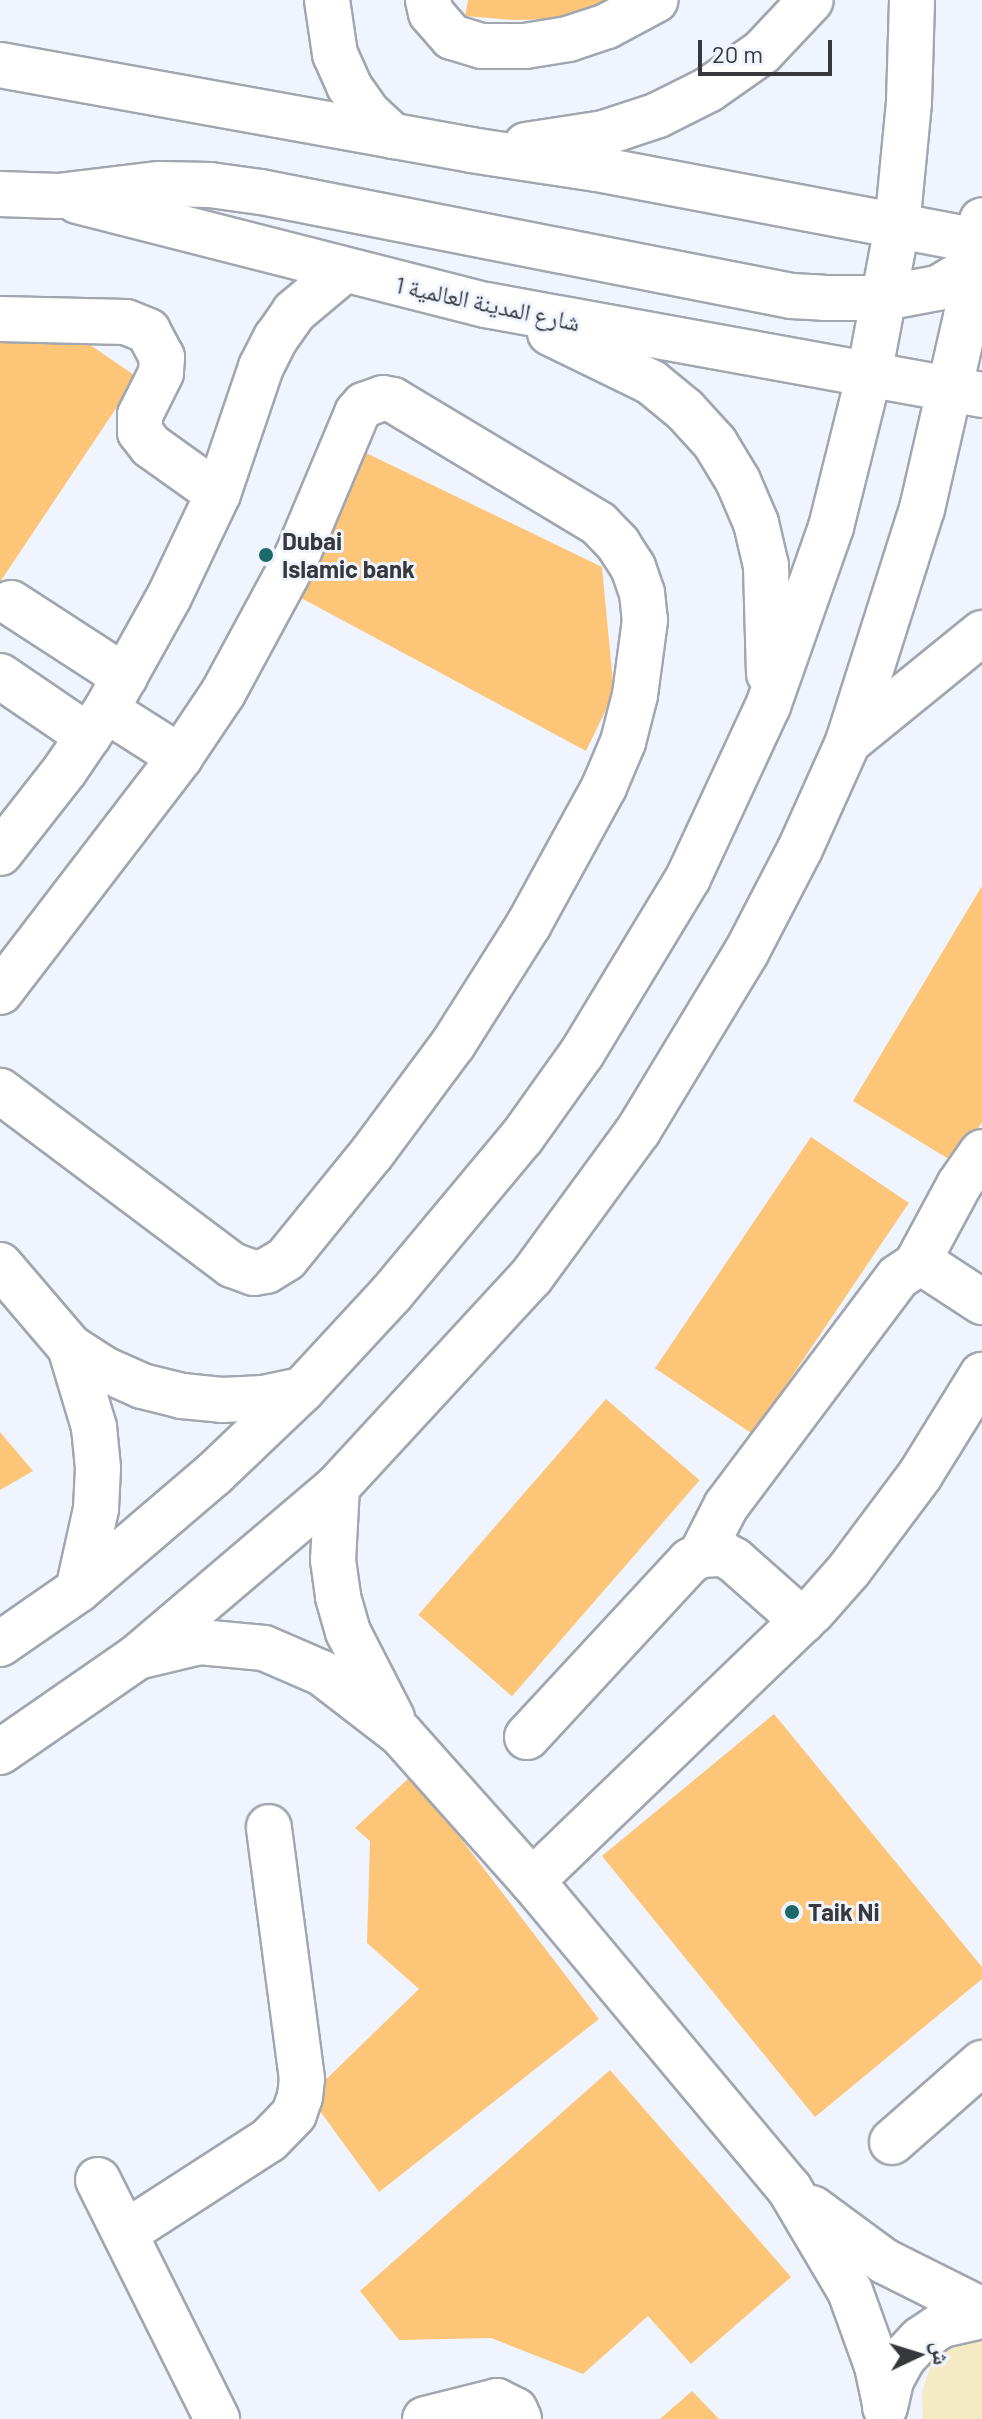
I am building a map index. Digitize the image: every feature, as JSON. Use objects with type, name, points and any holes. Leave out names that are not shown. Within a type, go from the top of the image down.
[{"type":"street","points":[[327,0],[335,54],[349,86],[368,113],[393,136]]},
{"type":"street","points":[[428,0],[431,13],[452,37],[482,46],[525,46],[568,39],[607,26],[656,0]]},
{"type":"street","points":[[471,150],[604,133],[658,115],[708,90],[762,52],[811,0]]},
{"type":"street","points":[[0,1644],[78,1590],[214,1474],[302,1390],[458,1217],[522,1137],[582,1053],[688,878],[768,706],[831,527],[869,375],[897,227],[909,102],[912,0]]},
{"type":"street","points":[[13,65],[471,150],[597,169],[897,227],[981,235]]},
{"type":"street","name":"شارع المدينة العالمية 1","points":[[0,185],[58,196],[486,305],[966,393]]},
{"type":"street","points":[[0,194],[58,196],[108,187],[210,185],[261,192],[791,296],[884,298],[926,292],[952,283],[963,273],[981,235]]},
{"type":"street","points":[[0,1752],[136,1658],[337,1487],[531,1277],[638,1131],[746,953],[800,849],[848,742],[922,509],[966,393],[981,235]]},
{"type":"street","points":[[0,853],[107,708],[169,597],[218,494],[261,367],[276,338],[294,312],[343,271]]},
{"type":"street","points":[[486,305],[651,382],[685,410],[715,443],[738,481],[756,523],[766,566],[768,706]]},
{"type":"street","points":[[0,319],[126,322],[148,331],[162,357],[161,373],[140,415],[140,432],[151,446],[218,494]]},
{"type":"street","points":[[0,992],[180,757],[261,625],[329,486],[357,413],[373,400],[393,400],[599,524],[633,567],[642,593],[644,633],[635,695],[623,742],[604,787],[529,924],[453,1044],[372,1153],[286,1259],[266,1271],[254,1273],[232,1265],[0,1091]]},
{"type":"street","points":[[11,603],[107,708],[180,757]]},
{"type":"street","points":[[848,742],[982,633]]},
{"type":"street","points":[[0,676],[107,708]]},
{"type":"street","points":[[701,1555],[736,1493],[898,1277],[916,1265],[959,1185],[982,1152]]},
{"type":"street","points":[[0,1265],[70,1347],[104,1369],[142,1386],[182,1396],[222,1400],[263,1398],[302,1390]]},
{"type":"street","points":[[916,1265],[938,1270],[982,1302]]},
{"type":"street","points":[[70,1347],[94,1427],[98,1468],[92,1537],[78,1590]]},
{"type":"street","points":[[532,1881],[803,1621],[883,1527],[982,1375]]},
{"type":"street","points":[[337,1487],[333,1560],[338,1597],[358,1655],[401,1734]]},
{"type":"street","points":[[527,1737],[690,1561],[701,1555],[723,1554],[734,1560],[803,1621]]},
{"type":"street","points":[[136,1658],[200,1642],[264,1648],[295,1658],[322,1673],[401,1734],[532,1881],[789,2188],[850,2291],[877,2366],[886,2412]]},
{"type":"street","points":[[125,2233],[269,2140],[289,2121],[300,2097],[302,2079],[269,1827]]},
{"type":"street","points":[[892,2142],[982,2063]]},
{"type":"street","points":[[98,2180],[217,2419]]},
{"type":"street","points":[[789,2188],[884,2261],[982,2313]]},
{"type":"street","points":[[886,2412],[891,2380],[903,2358],[921,2339],[942,2325],[982,2313]]},
{"type":"street","points":[[425,2419],[497,2401],[515,2410],[519,2419]]},
{"type":"sand","points":[[982,2333],[982,2419],[923,2419],[922,2392],[931,2364],[952,2344]]},
{"type":"building","points":[[468,0],[624,0],[559,19],[513,20],[465,16]]},
{"type":"building","points":[[13,323],[47,345],[61,325],[137,377],[0,582],[0,343]]},
{"type":"building","points":[[364,452],[602,567],[614,693],[586,751],[290,592]]},
{"type":"building","points":[[982,886],[982,1122],[957,1164],[853,1101]]},
{"type":"building","points":[[811,1137],[909,1203],[753,1434],[655,1368]]},
{"type":"building","points":[[606,1399],[700,1480],[512,1696],[418,1615]]},
{"type":"building","points":[[0,1432],[33,1471],[0,1490]]},
{"type":"building","name":"Taik Ni","points":[[774,1714],[982,1967],[982,1979],[815,2117],[602,1856]]},
{"type":"building","points":[[412,1775],[599,2019],[379,2192],[309,2096],[419,1989],[367,1943],[370,1841],[355,1828]]},
{"type":"building","points":[[610,2070],[791,2277],[691,2364],[648,2316],[583,2374],[491,2338],[399,2340],[360,2291]]},
{"type":"building","points":[[692,2391],[719,2419],[660,2419]]},
{"type":"place","name":"Dubai Islamic bank","points":[[266,555]]},
{"type":"place","name":"Taik Ni","points":[[792,1912]]}]
